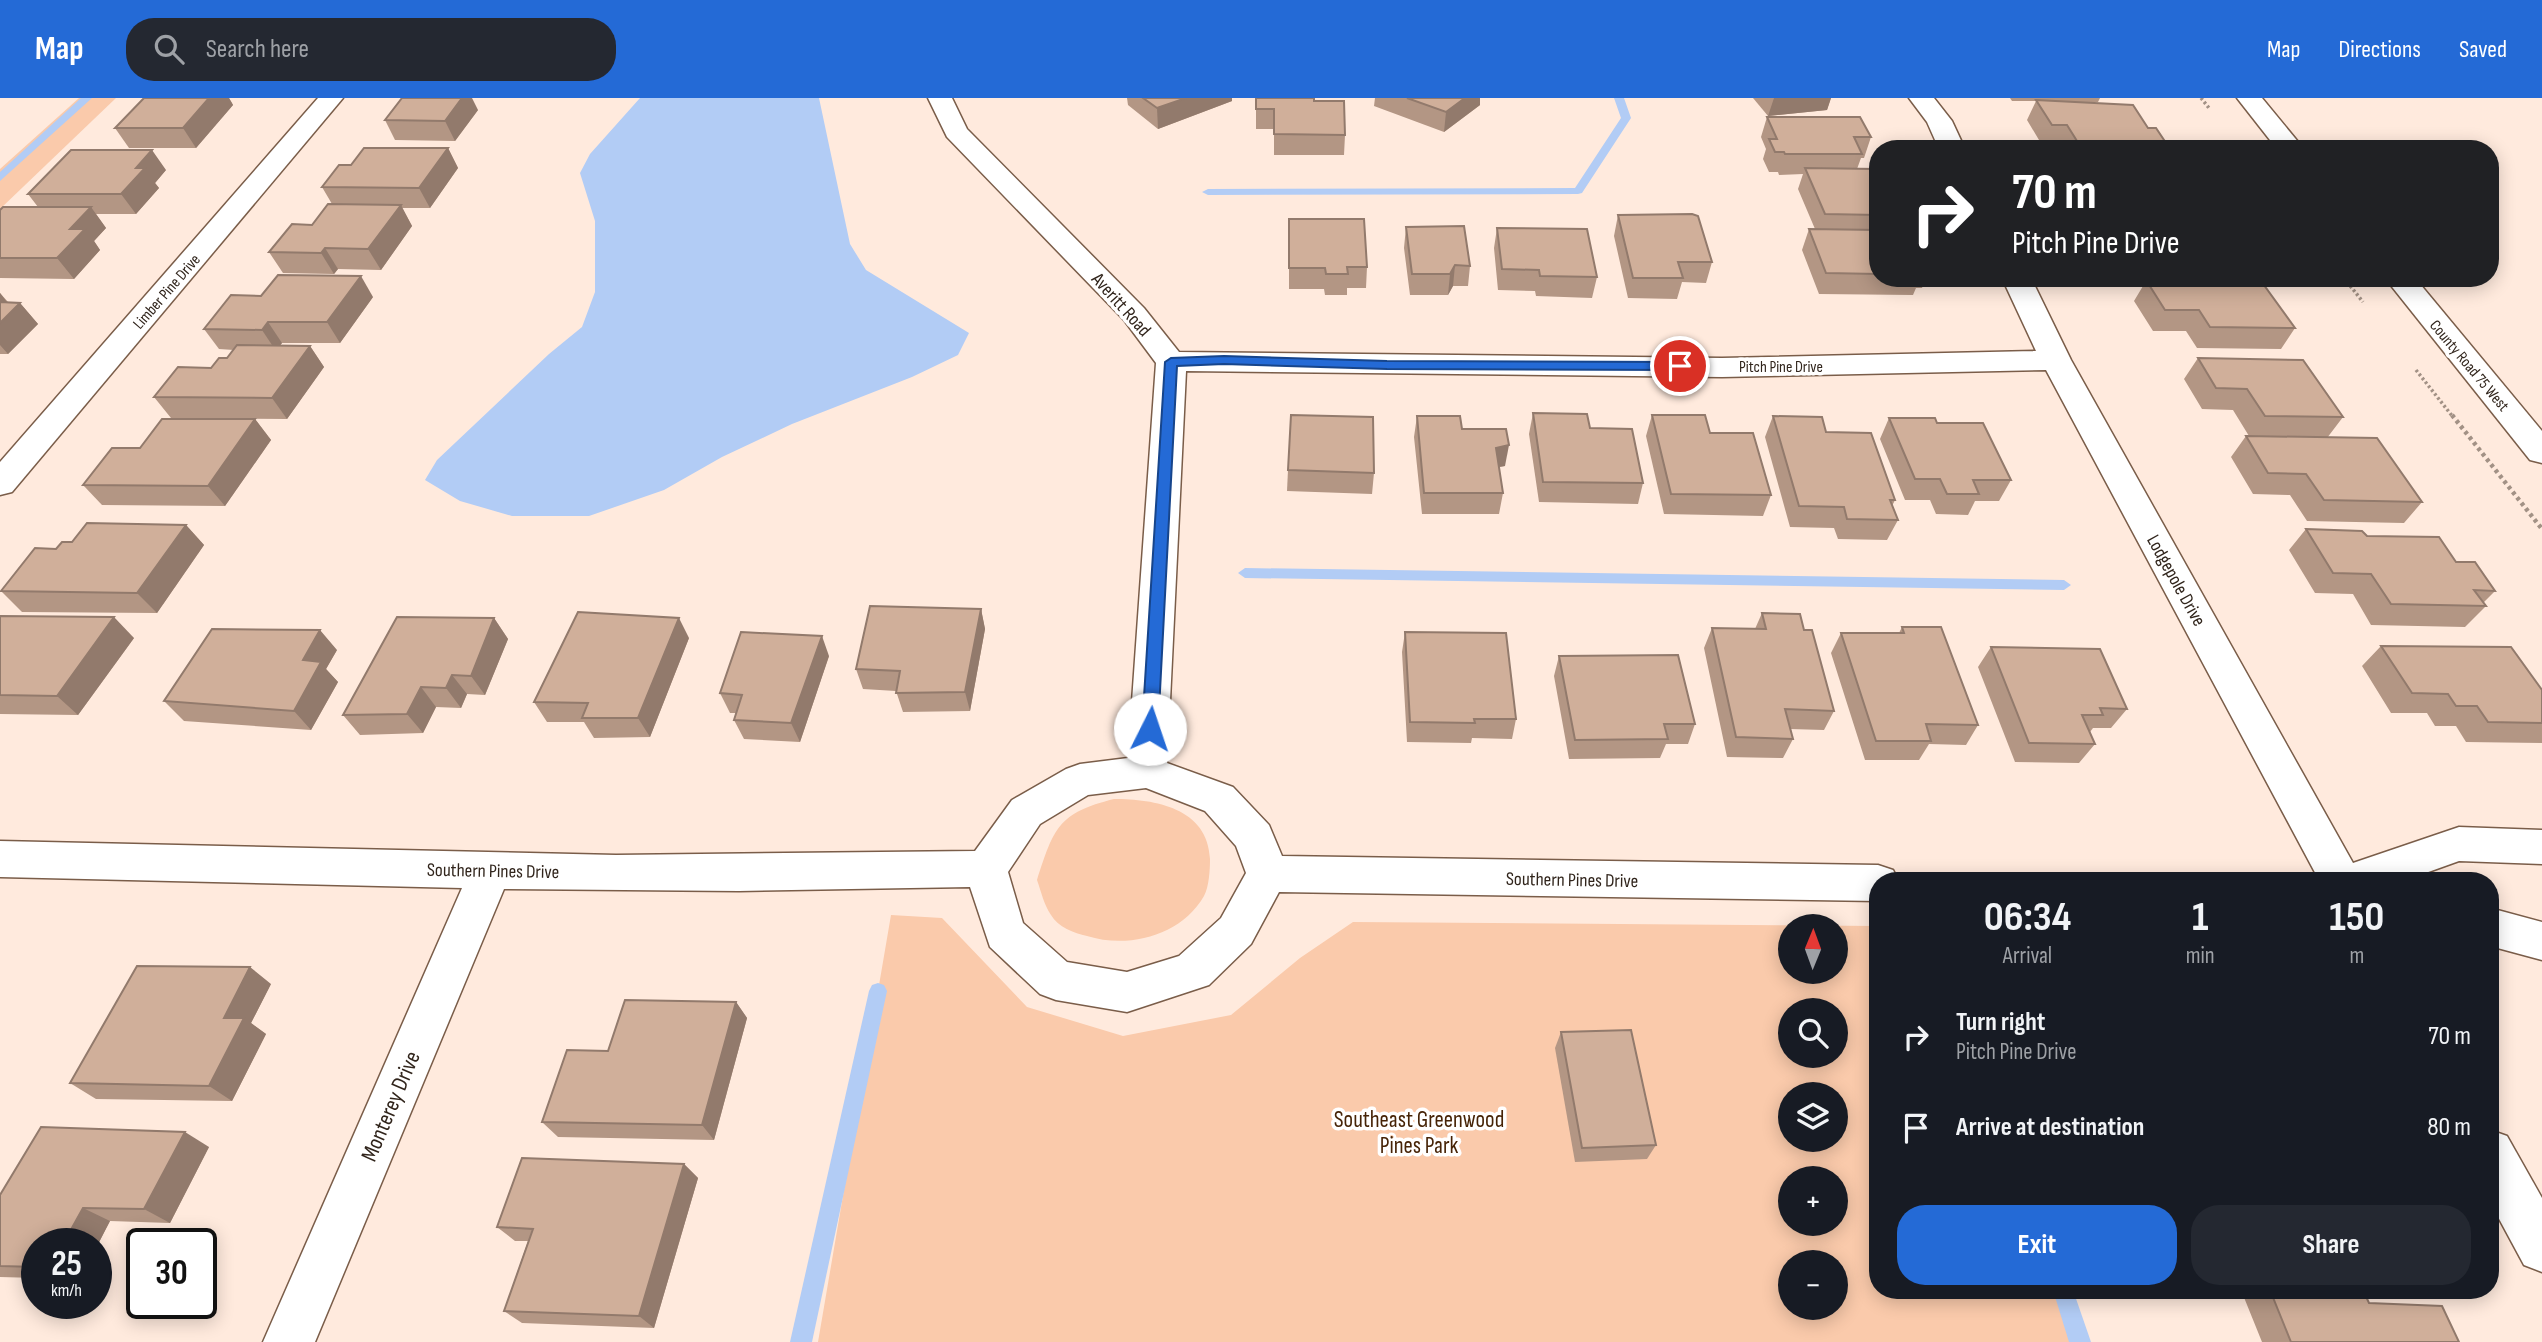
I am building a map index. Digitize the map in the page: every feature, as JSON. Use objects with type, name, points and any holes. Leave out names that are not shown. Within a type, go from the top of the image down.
[{"type":"street","name":"Limber Pine Drive","points":[[0,484],[331,98]]},
{"type":"street","name":"Averitt Road","points":[[940,98],[956,132],[1134,314],[1171,362]]},
{"type":"street","points":[[1921,98],[1939,121],[1948,140]]},
{"type":"street","points":[[2249,98],[2284,140]]},
{"type":"street","name":"Lodgepole Drive","points":[[2020,287],[2056,360],[2337,872]]},
{"type":"street","name":"County Road 75 West","points":[[2406,287],[2542,452]]},
{"type":"street","name":"Pitch Pine Drive","points":[[1171,362],[1224,360],[1387,365],[1920,366],[2056,360]]},
{"type":"street","points":[[1147,772],[1171,362]]},
{"type":"street","points":[[1147,772],[1219,799],[1254,837],[1267,873],[1236,931],[1193,971],[1127,992],[1056,980],[1005,934],[986,869],[1026,811],[1080,780],[1147,772]]},
{"type":"street","points":[[2380,872],[2459,845],[2542,846]]},
{"type":"street","name":"Southern Pines Drive","points":[[0,859],[491,870],[876,873],[986,869]]},
{"type":"street","name":"Monterey Drive","points":[[289,1342],[491,870]]},
{"type":"street","name":"Southern Pines Drive","points":[[1267,873],[1869,883]]},
{"type":"street","points":[[2499,929],[2542,941]]},
{"type":"street","points":[[2499,1169],[2542,1247]]},
{"type":"path","points":[[2351,287],[2370,311]]},
{"type":"path","points":[[2413,365],[2542,529]]},
{"type":"green space","points":[[79,98],[116,98],[0,209],[0,169]]},
{"type":"green space","points":[[1114,799],[1162,805],[1190,818],[1200,828],[1207,842],[1210,859],[1206,892],[1194,910],[1168,930],[1136,940],[1103,940],[1062,926],[1049,911],[1037,880],[1048,847],[1061,825],[1081,810]]},
{"type":"green space","name":"Southeast Greenwood Pines Park","points":[[891,915],[942,918],[1027,1007],[1123,1036],[1231,1015],[1300,958],[1353,922],[1778,925],[1778,984],[1848,984],[1848,926],[1869,926],[1869,1299],[2064,1299],[2077,1342],[818,1342]]},
{"type":"water","points":[[640,98],[819,98],[850,244],[866,270],[969,333],[958,355],[912,377],[792,424],[722,457],[664,490],[589,516],[512,516],[460,501],[425,480],[437,460],[549,354],[582,327],[595,292],[595,221],[580,173],[590,154]]},
{"type":"building","points":[[144,98],[209,98],[183,128],[115,128]]},
{"type":"building","points":[[402,98],[462,98],[445,121],[385,120]]},
{"type":"building","points":[[1143,98],[1186,98],[1157,108]]},
{"type":"building","points":[[1256,98],[1344,101],[1345,135],[1274,134],[1274,109],[1256,109]]},
{"type":"building","points":[[1407,98],[1465,98],[1446,112]]},
{"type":"building","points":[[2036,100],[2133,105],[2148,128],[2156,128],[2164,140],[2076,140],[2067,125],[2052,125]]},
{"type":"building","points":[[1767,117],[1860,117],[1871,137],[1854,137],[1862,154],[1785,154],[1775,152],[1769,139],[1777,139]]},
{"type":"building","points":[[364,148],[448,148],[419,188],[322,187],[339,165],[351,165]]},
{"type":"building","points":[[71,150],[152,150],[136,168],[145,168],[121,194],[28,194]]},
{"type":"building","points":[[1805,168],[1869,169],[1869,215],[1825,214]]},
{"type":"building","points":[[328,204],[401,205],[368,249],[325,248],[321,253],[269,252],[292,224],[312,225]]},
{"type":"building","points":[[3,207],[91,207],[70,229],[85,229],[57,258],[0,258],[0,210]]},
{"type":"building","points":[[1618,215],[1698,216],[1712,262],[1678,262],[1683,278],[1633,278]]},
{"type":"building","points":[[1289,219],[1364,219],[1367,267],[1347,267],[1348,274],[1326,274],[1325,268],[1289,268]]},
{"type":"building","points":[[1464,226],[1470,266],[1455,265],[1450,274],[1412,274],[1406,227]]},
{"type":"building","points":[[1497,228],[1587,229],[1597,277],[1540,276],[1539,270],[1502,269]]},
{"type":"building","points":[[1809,229],[1869,230],[1869,274],[1826,273]]},
{"type":"building","points":[[278,275],[361,276],[327,322],[268,322],[262,330],[204,329],[231,295],[261,296]]},
{"type":"building","points":[[2150,287],[2265,287],[2295,328],[2210,327],[2199,310],[2165,310]]},
{"type":"building","points":[[0,302],[20,303],[0,323]]},
{"type":"building","points":[[237,345],[310,346],[272,398],[154,397],[178,367],[211,368],[219,358],[227,358]]},
{"type":"building","points":[[2198,358],[2303,360],[2343,417],[2265,416],[2247,389],[2216,388]]},
{"type":"building","points":[[1533,413],[1587,414],[1590,428],[1632,429],[1643,483],[1543,482]]},
{"type":"building","points":[[1291,415],[1373,417],[1374,473],[1288,470]]},
{"type":"building","points":[[1652,415],[1705,415],[1710,433],[1753,433],[1771,495],[1671,494]]},
{"type":"building","points":[[1417,416],[1460,416],[1462,429],[1506,429],[1509,445],[1496,448],[1503,493],[1424,493]]},
{"type":"building","points":[[1773,416],[1822,417],[1826,432],[1871,433],[1895,500],[1890,500],[1898,520],[1847,519],[1844,507],[1799,506]]},
{"type":"building","points":[[1889,418],[1935,418],[1937,423],[1983,423],[2011,480],[1973,480],[1979,494],[1947,494],[1940,479],[1915,479]]},
{"type":"building","points":[[162,419],[255,419],[208,486],[83,485],[112,448],[140,448]]},
{"type":"building","points":[[2246,436],[2377,438],[2422,502],[2324,500],[2306,474],[2268,473]]},
{"type":"building","points":[[87,523],[186,525],[137,593],[1,591],[35,548],[56,549],[62,542],[72,542]]},
{"type":"building","points":[[2306,529],[2362,531],[2367,536],[2439,537],[2456,562],[2475,562],[2495,591],[2474,590],[2486,606],[2391,604],[2371,574],[2333,573]]},
{"type":"building","points":[[870,606],[981,609],[965,692],[896,693],[900,671],[856,669]]},
{"type":"building","points":[[578,612],[679,618],[638,718],[582,718],[588,703],[534,702]]},
{"type":"building","points":[[1762,613],[1800,614],[1804,630],[1812,630],[1834,711],[1785,709],[1793,739],[1736,737],[1712,628],[1766,629]]},
{"type":"building","points":[[0,616],[114,617],[57,696],[0,695]]},
{"type":"building","points":[[397,617],[494,618],[471,676],[452,675],[446,688],[421,687],[407,714],[343,715]]},
{"type":"building","points":[[1902,627],[1941,627],[1978,725],[1926,724],[1931,741],[1876,741],[1841,633],[1904,633]]},
{"type":"building","points":[[212,629],[320,630],[303,660],[321,662],[294,711],[164,701]]},
{"type":"building","points":[[741,632],[822,636],[791,723],[734,720],[742,695],[720,693]]},
{"type":"building","points":[[1405,632],[1506,633],[1516,719],[1474,719],[1475,723],[1410,722]]},
{"type":"building","points":[[2381,646],[2511,647],[2542,690],[2542,723],[2488,722],[2477,706],[2456,706],[2448,694],[2412,693]]},
{"type":"building","points":[[1991,647],[2100,649],[2127,709],[2100,708],[2103,715],[2082,715],[2095,744],[2029,743]]},
{"type":"building","points":[[1678,655],[1695,724],[1664,724],[1668,739],[1575,740],[1559,656]]},
{"type":"building","points":[[137,966],[250,967],[224,1018],[244,1018],[209,1086],[70,1083]]},
{"type":"building","points":[[625,1000],[736,1002],[702,1125],[542,1122],[567,1050],[608,1051]]},
{"type":"building","points":[[1631,1030],[1656,1145],[1582,1148],[1561,1032]]},
{"type":"building","points":[[41,1127],[185,1132],[144,1209],[83,1208],[72,1228],[21,1228],[21,1267],[0,1266],[0,1195]]},
{"type":"building","points":[[522,1158],[684,1164],[639,1316],[504,1311],[533,1229],[497,1227]]},
{"type":"building","points":[[2274,1299],[2367,1299],[2369,1303],[2442,1306],[2459,1342],[2291,1342]]},
{"type":"waterway","points":[[0,178],[87,98]]},
{"type":"waterway","points":[[1208,192],[1578,191],[1626,118],[1619,98]]},
{"type":"waterway","points":[[1245,573],[2064,585]]},
{"type":"waterway","points":[[801,1342],[878,991]]},
{"type":"waterway","points":[[2066,1299],[2080,1342]]},
{"type":"route","points":[[1150,729],[1171,362],[1224,360],[1387,365],[1680,366]]}]
